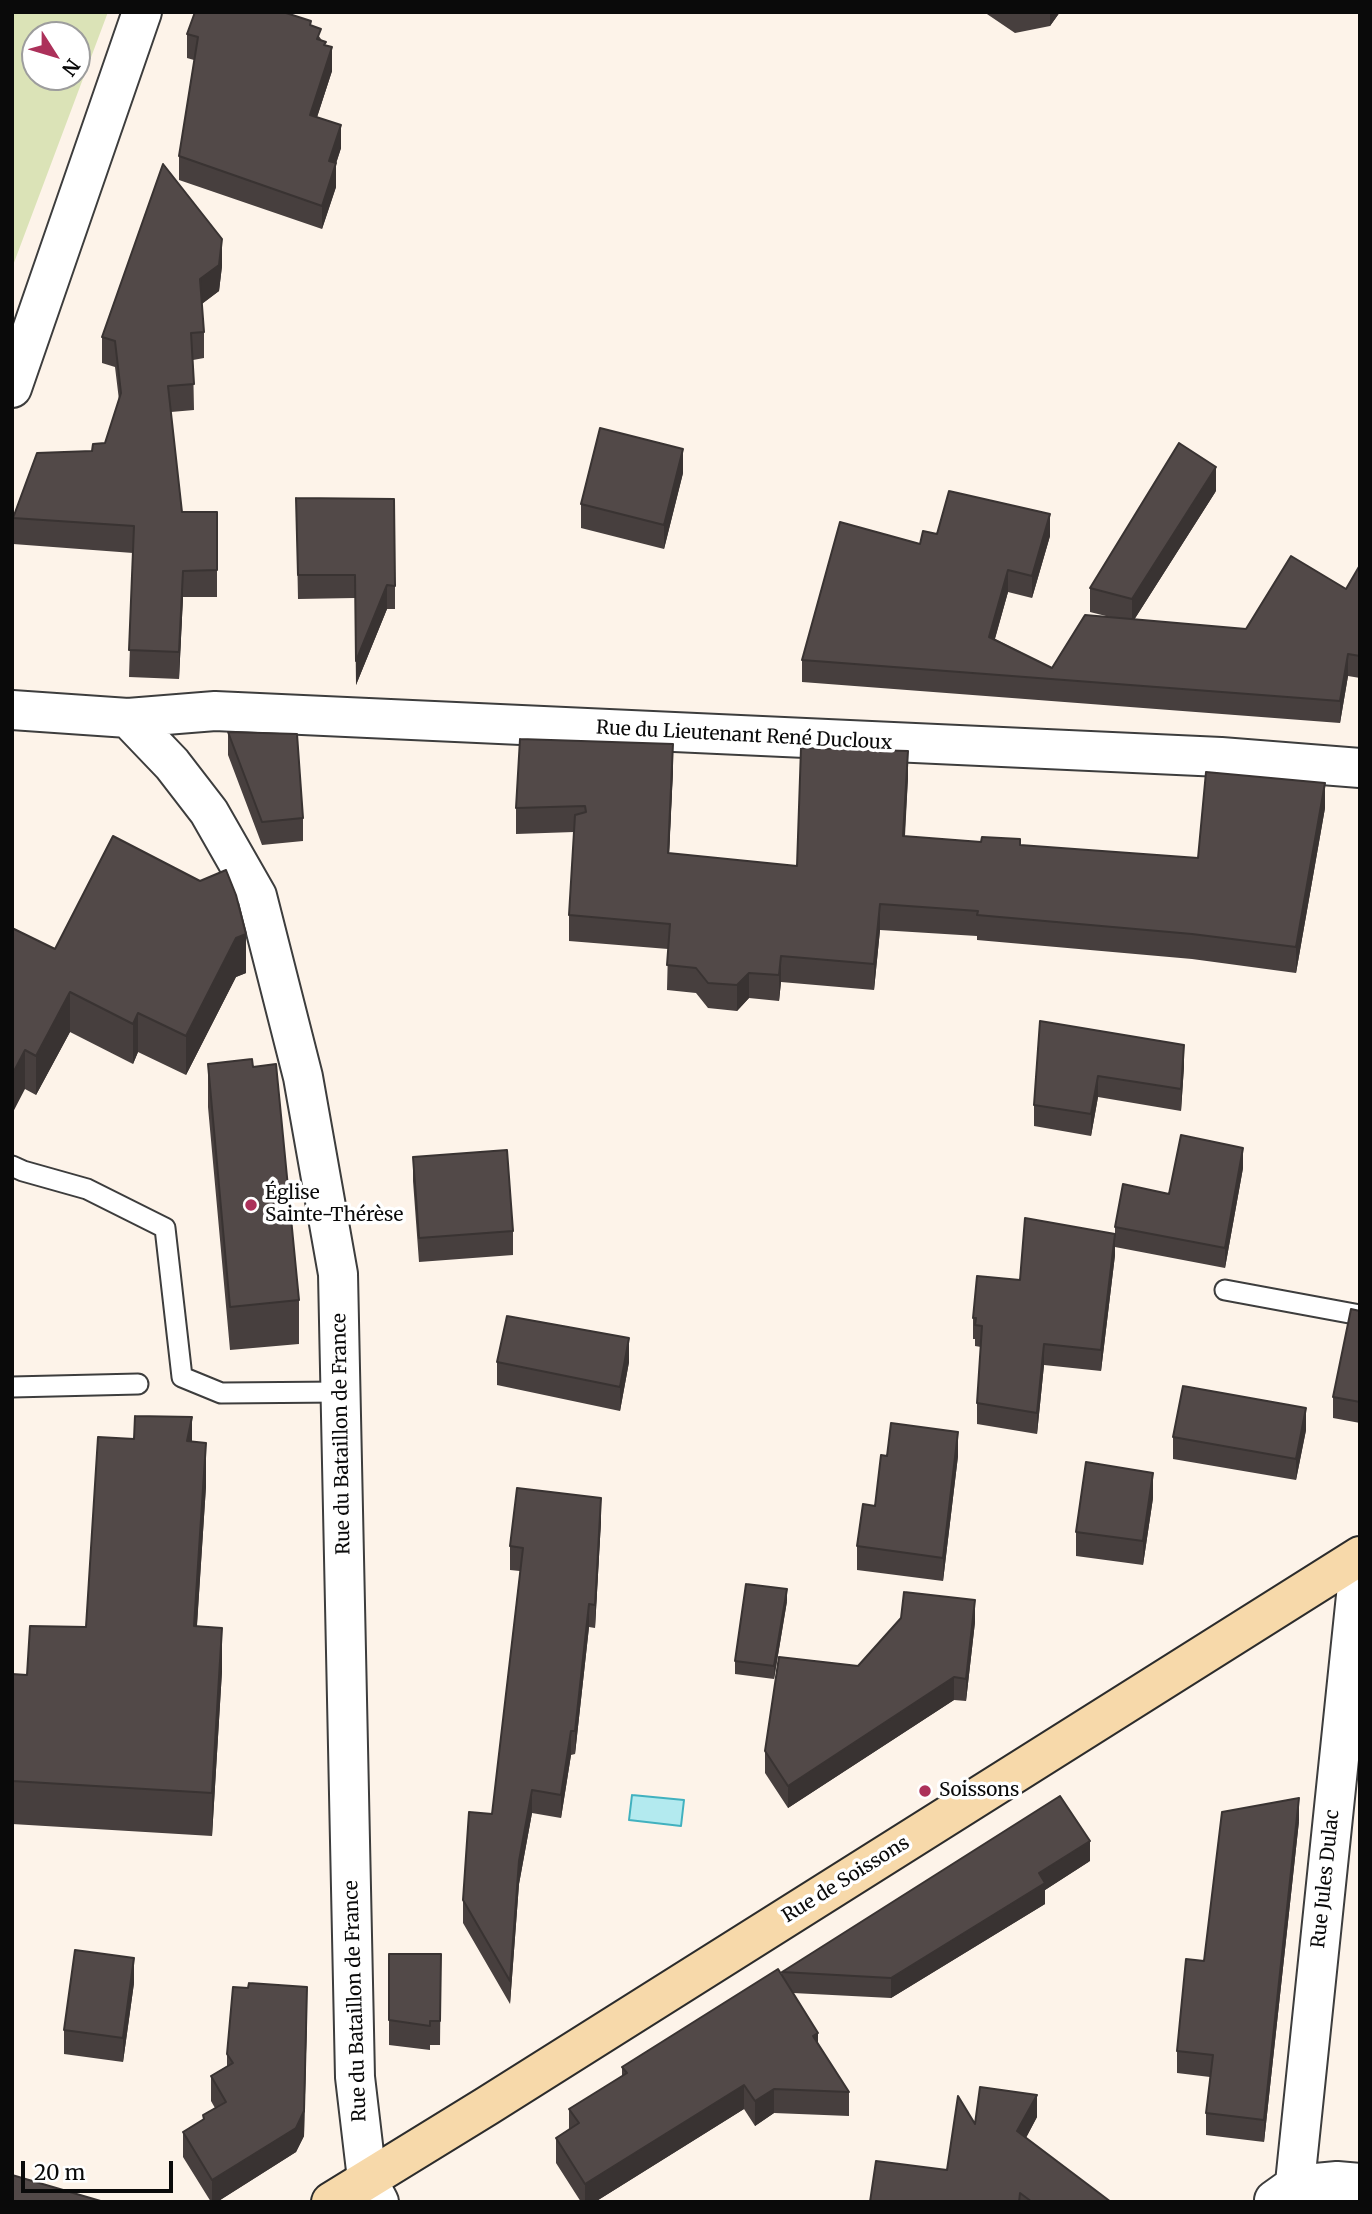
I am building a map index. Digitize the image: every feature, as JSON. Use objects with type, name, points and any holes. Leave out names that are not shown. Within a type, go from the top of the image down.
[{"type":"main road","name":"Rue de Soissons","points":[[331,2202],[370,2194],[1360,1556]]},
{"type":"street","points":[[12,388],[21,342],[142,12]]},
{"type":"street","name":"Rue du Lieutenant René Ducloux","points":[[12,710],[128,718],[229,712],[1193,756],[1360,768]]},
{"type":"street","name":"Rue du Bataillon de France","points":[[128,718],[172,764],[209,812],[257,896],[303,1077],[338,1274],[355,2077],[370,2194]]},
{"type":"street","name":"Rue Jules Dulac","points":[[1287,2196],[1360,1556]]},
{"type":"street","points":[[1287,2196],[1337,2181],[1360,2183]]},
{"type":"lane","points":[[12,1166],[87,1189],[165,1228],[182,1377],[221,1393],[341,1392]]},
{"type":"lane","points":[[1225,1290],[1360,1315]]},
{"type":"lane","points":[[12,1387],[138,1384]]},
{"type":"green space","points":[[12,12],[108,12],[91,57],[91,21],[21,21],[21,91],[78,91],[12,268]]},
{"type":"water","points":[[632,1795],[684,1800],[681,1826],[629,1820]]},
{"type":"building","points":[[195,12],[283,12],[311,21],[310,25],[321,29],[317,39],[332,47],[310,115],[341,125],[329,161],[336,163],[322,206],[179,156],[198,37],[187,34]]},
{"type":"building","points":[[163,164],[222,239],[219,265],[200,279],[204,332],[191,333],[194,384],[168,386],[182,512],[217,512],[217,570],[183,571],[179,652],[129,650],[134,526],[13,518],[37,453],[92,451],[93,444],[105,443],[121,393],[115,341],[102,337]]},
{"type":"building","points":[[600,428],[683,449],[664,525],[581,504]]},
{"type":"building","points":[[1179,443],[1216,467],[1132,599],[1090,588]]},
{"type":"building","points":[[949,491],[1050,514],[1032,576],[1008,570],[989,637],[1052,668],[1085,615],[1246,629],[1291,556],[1346,589],[1360,565],[1360,656],[1348,654],[1340,701],[802,660],[840,522],[920,544],[923,531],[937,534]]},
{"type":"building","points":[[296,498],[394,499],[395,586],[387,585],[356,661],[355,575],[298,575]]},
{"type":"building","points":[[228,732],[297,734],[303,818],[262,822]]},
{"type":"building","points":[[520,739],[673,744],[668,853],[797,866],[801,748],[908,751],[903,836],[981,842],[982,837],[1020,839],[1020,845],[1198,858],[1206,772],[1325,783],[1296,947],[1192,934],[977,915],[978,911],[880,904],[874,964],[781,956],[779,975],[749,973],[737,985],[708,983],[696,968],[667,965],[670,924],[569,915],[575,815],[586,812],[585,806],[516,808]]},
{"type":"building","points":[[113,836],[200,881],[226,870],[246,934],[236,938],[186,1036],[138,1013],[133,1024],[70,992],[36,1056],[25,1050],[12,1075],[12,928],[55,949]]},
{"type":"building","points":[[1040,1021],[1184,1045],[1181,1089],[1098,1076],[1091,1114],[1034,1105]]},
{"type":"building","name":"Église Sainte-Thérèse","points":[[252,1059],[253,1067],[276,1064],[299,1300],[230,1307],[208,1064]]},
{"type":"building","points":[[1181,1135],[1243,1148],[1225,1248],[1115,1227],[1123,1184],[1169,1194]]},
{"type":"building","points":[[507,1150],[513,1231],[419,1238],[413,1157]]},
{"type":"building","points":[[1025,1218],[1115,1234],[1101,1350],[1044,1344],[1037,1413],[977,1403],[982,1326],[975,1325],[976,1318],[973,1318],[977,1276],[1020,1280]]},
{"type":"building","points":[[1351,1309],[1360,1311],[1360,1402],[1333,1397]]},
{"type":"building","points":[[507,1316],[629,1338],[620,1387],[497,1362]]},
{"type":"building","points":[[1183,1386],[1306,1408],[1296,1459],[1173,1437]]},
{"type":"building","points":[[135,1416],[192,1417],[187,1441],[206,1443],[194,1626],[222,1628],[212,1793],[12,1781],[12,1674],[27,1675],[30,1626],[86,1627],[98,1437],[134,1439]]},
{"type":"building","points":[[891,1423],[958,1432],[943,1558],[857,1546],[863,1504],[875,1506],[881,1455],[887,1456]]},
{"type":"building","points":[[1086,1462],[1153,1473],[1143,1541],[1076,1532]]},
{"type":"building","points":[[517,1488],[601,1498],[595,1605],[589,1604],[575,1731],[571,1731],[561,1795],[532,1790],[519,1861],[510,1981],[463,1900],[469,1812],[492,1814],[523,1548],[510,1546]]},
{"type":"building","points":[[746,1584],[787,1589],[774,1666],[735,1661]]},
{"type":"building","points":[[904,1592],[975,1600],[966,1679],[954,1677],[788,1786],[765,1751],[779,1657],[858,1666],[901,1618]]},
{"type":"building","points":[[1060,1796],[1090,1841],[1039,1873],[1045,1883],[891,1978],[782,1972]]},
{"type":"building","points":[[1299,1798],[1264,2120],[1206,2113],[1213,2055],[1177,2051],[1186,1959],[1204,1961],[1222,1812]]},
{"type":"building","points":[[75,1950],[134,1958],[123,2038],[64,2030]]},
{"type":"building","points":[[389,1954],[441,1954],[440,2021],[430,2021],[430,2026],[389,2020]]},
{"type":"building","points":[[778,1969],[818,2033],[813,2036],[849,2092],[774,2089],[755,2101],[744,2085],[585,2184],[556,2138],[579,2123],[569,2109],[627,2073],[622,2067]]},
{"type":"building","points":[[249,1983],[307,1987],[304,2111],[296,2128],[212,2180],[183,2132],[204,2119],[203,2115],[226,2102],[211,2076],[233,2063],[227,2054],[233,1987],[248,1988]]},
{"type":"building","points":[[980,2087],[1037,2095],[1017,2131],[1111,2202],[1032,2202],[1020,2193],[1019,2202],[870,2202],[876,2161],[947,2170],[958,2096],[975,2124]]},
{"type":"building","points":[[12,2175],[104,2202],[12,2202]]},
{"type":"place","name":"Église Sainte-Thérèse","points":[[251,1205]]},
{"type":"place","name":"Soissons","points":[[925,1791]]}]
